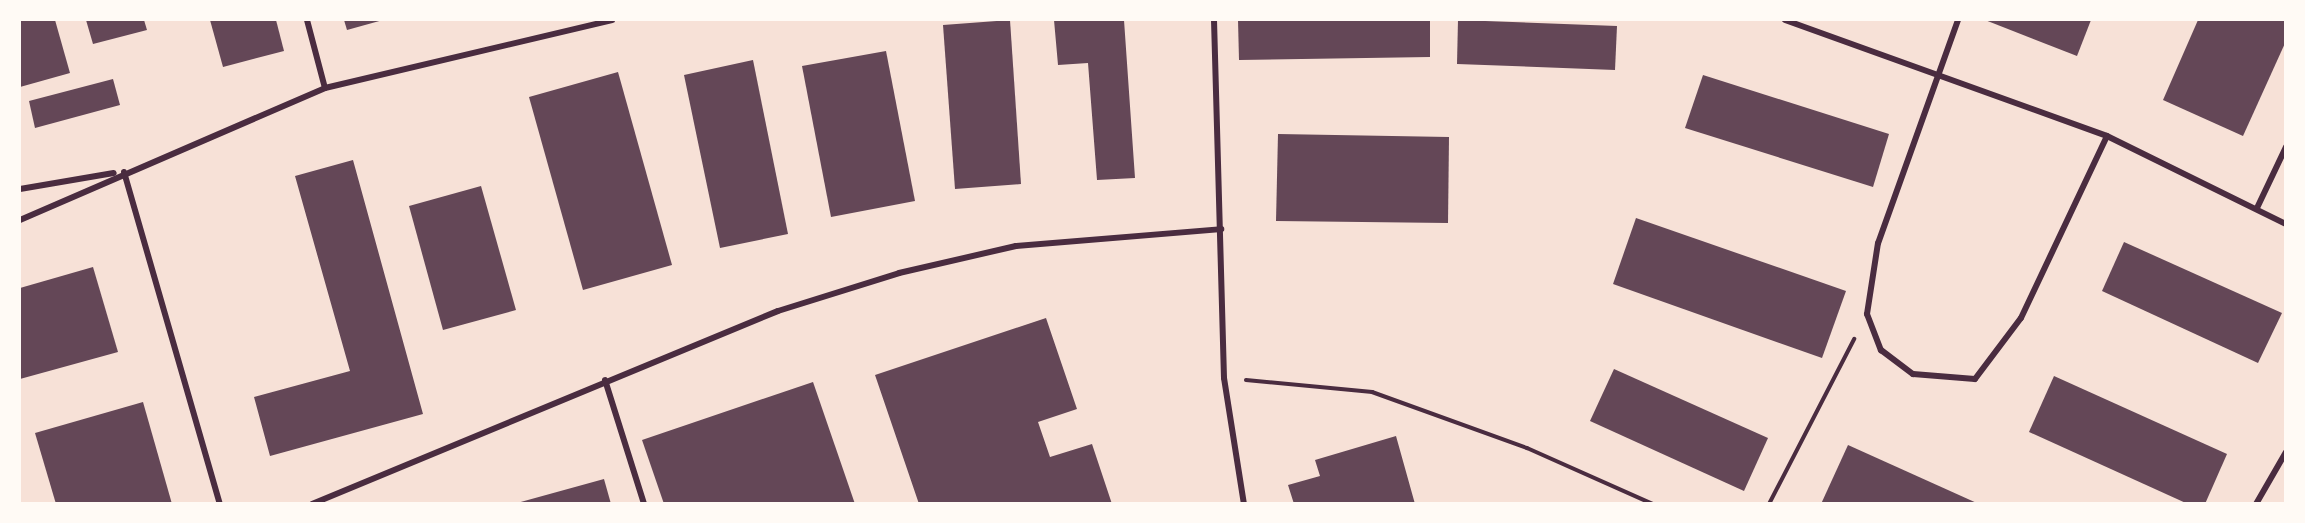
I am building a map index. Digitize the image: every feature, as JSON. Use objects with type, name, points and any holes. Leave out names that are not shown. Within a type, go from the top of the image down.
[{"type":"street","points":[[307,20],[326,88]]},
{"type":"street","points":[[20,220],[124,172],[326,88],[612,20]]},
{"type":"street","points":[[1214,20],[1224,378],[1244,504]]},
{"type":"street","points":[[1785,20],[2107,136],[2286,224]]},
{"type":"street","points":[[1958,20],[1937,73],[1878,243],[1867,314],[1881,351],[1913,374],[1975,379],[2021,318],[2107,136]]},
{"type":"street","points":[[2257,208],[2286,147]]},
{"type":"street","points":[[20,189],[124,172]]},
{"type":"street","points":[[124,172],[220,504]]},
{"type":"street","points":[[312,504],[605,380],[778,311],[899,273],[1016,246],[1221,229]]},
{"type":"street","points":[[605,380],[644,504]]},
{"type":"street","points":[[2256,504],[2286,452]]},
{"type":"path","points":[[1769,504],[1867,314]]},
{"type":"path","points":[[1224,378],[1372,392],[1527,448],[1653,504]]},
{"type":"building","points":[[20,20],[55,20],[70,73],[20,87]]},
{"type":"building","points":[[86,20],[144,20],[147,30],[93,44]]},
{"type":"building","points":[[210,20],[276,20],[284,51],[223,67]]},
{"type":"building","points":[[344,20],[383,20],[347,30]]},
{"type":"building","points":[[1010,20],[1021,184],[955,189],[943,25]]},
{"type":"building","points":[[1054,20],[1124,20],[1135,178],[1097,180],[1088,63],[1058,65]]},
{"type":"building","points":[[1238,20],[1430,20],[1430,57],[1239,60]]},
{"type":"building","points":[[1458,20],[1617,26],[1615,70],[1457,64]]},
{"type":"building","points":[[1985,20],[2091,20],[2077,56]]},
{"type":"building","points":[[2198,20],[2286,20],[2286,41],[2243,136],[2163,100]]},
{"type":"building","points":[[886,51],[915,201],[831,217],[802,66]]},
{"type":"building","points":[[753,60],[788,234],[720,248],[684,75]]},
{"type":"building","points":[[618,72],[672,265],[583,290],[529,97]]},
{"type":"building","points":[[1703,75],[1889,134],[1873,187],[1685,128]]},
{"type":"building","points":[[113,79],[120,105],[35,128],[29,101]]},
{"type":"building","points":[[1278,134],[1449,137],[1448,223],[1276,221]]},
{"type":"building","points":[[353,160],[423,414],[270,456],[254,397],[350,371],[295,176]]},
{"type":"building","points":[[481,186],[516,310],[443,330],[409,206]]},
{"type":"building","points":[[1636,218],[1846,291],[1822,358],[1613,284]]},
{"type":"building","points":[[2124,242],[2282,313],[2258,363],[2102,291]]},
{"type":"building","points":[[93,267],[118,352],[20,379],[20,288]]},
{"type":"building","points":[[1046,318],[1077,409],[1038,422],[1050,457],[1092,444],[1112,504],[919,504],[875,375]]},
{"type":"building","points":[[1614,369],[1768,438],[1744,491],[1590,421]]},
{"type":"building","points":[[2054,376],[2227,454],[2205,504],[2188,504],[2029,432]]},
{"type":"building","points":[[813,382],[855,504],[664,504],[642,440]]},
{"type":"building","points":[[143,402],[172,504],[56,504],[35,433]]},
{"type":"building","points":[[1396,436],[1415,504],[1294,504],[1288,485],[1320,476],[1315,460]]},
{"type":"building","points":[[1848,445],[1979,504],[1821,504]]},
{"type":"building","points":[[604,479],[611,504],[517,504],[517,503]]}]
